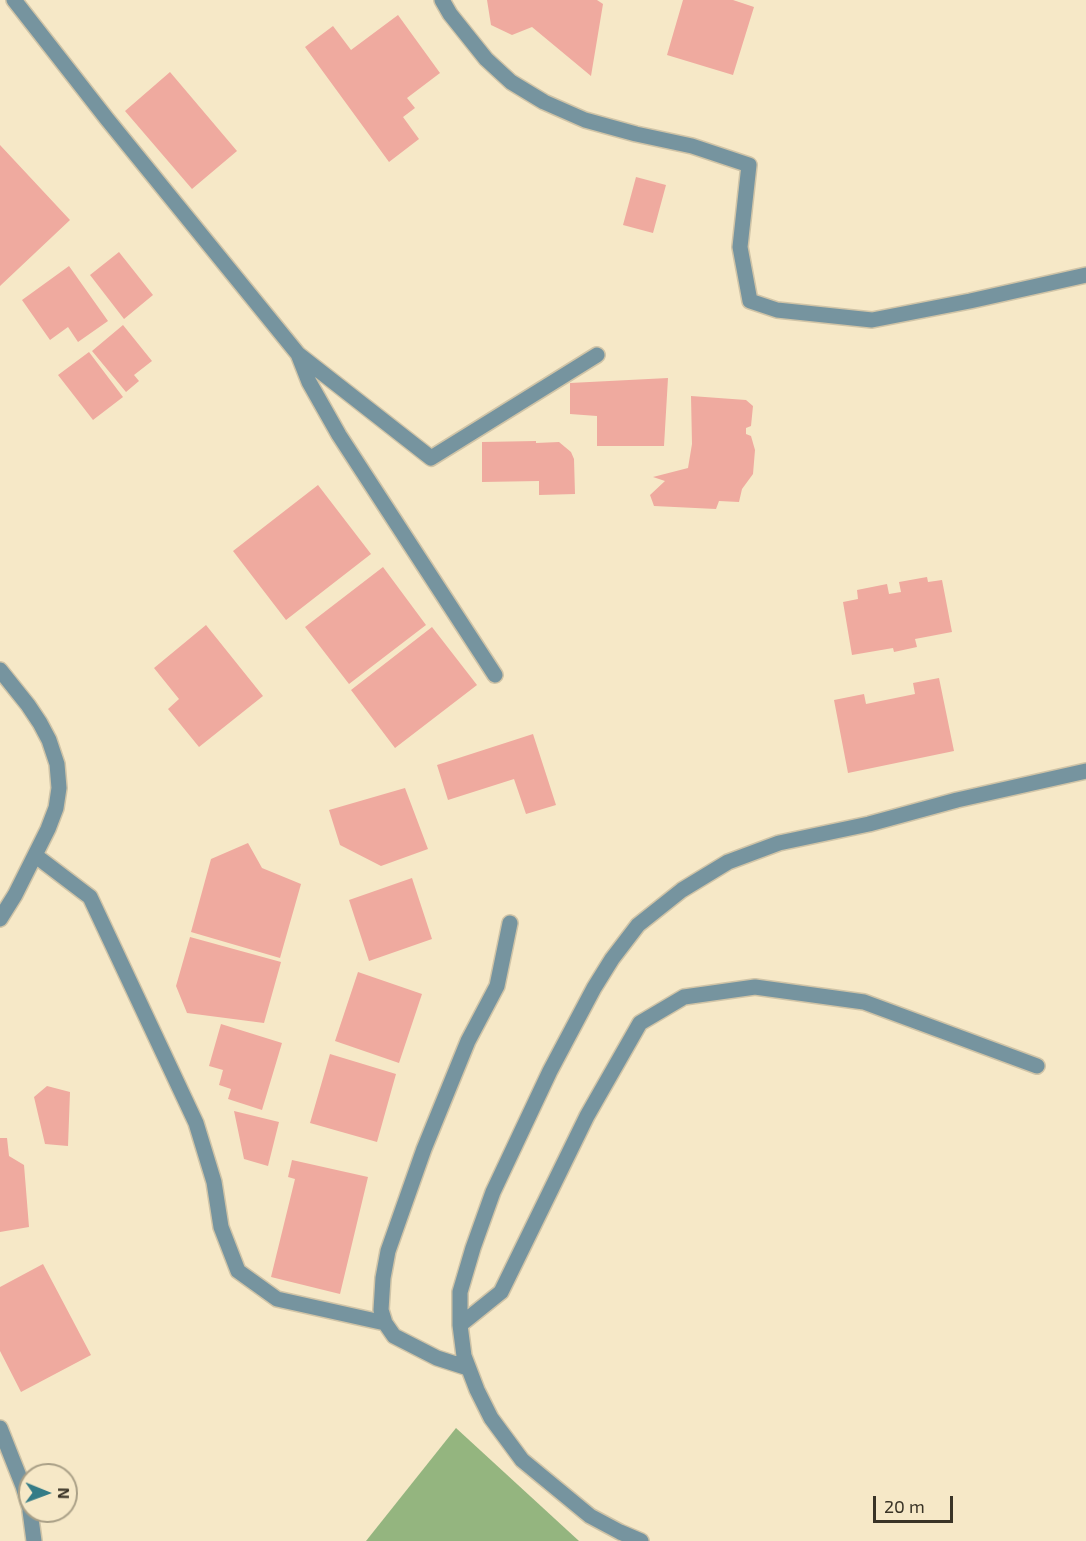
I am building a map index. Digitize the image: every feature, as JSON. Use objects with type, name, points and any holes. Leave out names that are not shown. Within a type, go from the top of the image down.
[{"type":"street","points":[[14,0],[107,119],[298,354],[431,458],[597,355]]},
{"type":"street","points":[[442,0],[450,14],[486,59],[511,82],[544,102],[585,120],[692,146],[749,165],[740,247],[750,302],[777,310],[872,320],[1086,275]]},
{"type":"street","points":[[298,354],[309,382],[339,435],[495,675]]},
{"type":"street","points":[[0,670],[40,723],[49,740],[57,764],[59,788],[56,808],[36,856],[0,919]]},
{"type":"street","points":[[641,1541],[590,1516],[522,1460],[491,1418],[477,1390],[464,1356],[460,1325],[460,1292],[493,1192],[550,1071],[594,988],[612,959],[638,925],[682,890],[728,862],[779,843],[869,824],[957,800],[1086,771]]},
{"type":"street","points":[[36,856],[90,897],[196,1123],[214,1182],[221,1227],[238,1271],[277,1299],[385,1323]]},
{"type":"street","points":[[468,1368],[437,1358],[394,1336],[385,1323],[381,1310],[382,1278],[388,1251],[424,1149],[468,1041],[497,986],[510,923]]},
{"type":"street","points":[[460,1325],[501,1292],[587,1116],[640,1023],[684,997],[755,987],[864,1002],[1037,1066]]},
{"type":"street","points":[[0,1428],[18,1472]]},
{"type":"street","points":[[32,1523],[34,1541]]},
{"type":"green space","points":[[456,1428],[579,1541],[366,1541]]},
{"type":"building","points":[[487,0],[597,0],[603,4],[591,76],[532,27],[512,35],[491,25]]},
{"type":"building","points":[[683,0],[733,0],[754,7],[733,75],[667,55]]},
{"type":"building","points":[[398,15],[440,73],[407,98],[415,108],[403,117],[419,139],[389,162],[305,47],[333,26],[351,50]]},
{"type":"building","points":[[170,72],[237,151],[192,189],[125,111]]},
{"type":"building","points":[[0,145],[70,220],[0,286]]},
{"type":"building","points":[[636,177],[666,185],[653,233],[623,225]]},
{"type":"building","points":[[119,252],[153,295],[124,319],[90,275]]},
{"type":"building","points":[[69,266],[108,321],[78,342],[68,327],[50,340],[22,300]]},
{"type":"building","points":[[123,325],[152,361],[134,375],[139,381],[126,392],[92,351]]},
{"type":"building","points":[[89,352],[123,397],[93,420],[58,375]]},
{"type":"building","points":[[668,378],[664,446],[597,446],[597,416],[570,414],[570,383]]},
{"type":"building","points":[[691,396],[746,400],[753,406],[751,426],[746,428],[746,434],[751,436],[755,450],[753,474],[742,489],[739,502],[719,501],[716,509],[654,506],[650,495],[665,481],[653,477],[688,468],[692,444]]},
{"type":"building","points":[[536,441],[536,443],[559,442],[571,452],[574,459],[575,494],[539,495],[539,481],[482,482],[482,442]]},
{"type":"building","points":[[318,485],[371,554],[286,620],[233,551]]},
{"type":"building","points":[[383,567],[426,625],[349,684],[305,627]]},
{"type":"building","points":[[927,577],[928,582],[942,580],[952,632],[915,639],[917,647],[894,652],[893,648],[852,655],[843,602],[858,599],[857,590],[887,584],[889,594],[901,592],[899,582]]},
{"type":"building","points":[[206,625],[263,696],[199,747],[168,709],[179,699],[154,668]]},
{"type":"building","points":[[432,627],[477,685],[395,748],[351,690]]},
{"type":"building","points":[[939,678],[954,751],[848,773],[834,700],[864,694],[866,704],[915,694],[913,683]]},
{"type":"building","points":[[533,734],[556,805],[526,814],[514,779],[448,800],[437,765]]},
{"type":"building","points":[[405,788],[428,849],[381,866],[340,845],[329,810]]},
{"type":"building","points":[[248,843],[262,868],[301,884],[280,958],[191,932],[211,859]]},
{"type":"building","points":[[412,878],[432,939],[369,961],[349,900]]},
{"type":"building","points":[[190,937],[281,962],[264,1023],[187,1013],[176,986]]},
{"type":"building","points":[[358,972],[422,994],[399,1063],[335,1041]]},
{"type":"building","points":[[221,1024],[282,1043],[262,1110],[228,1099],[231,1089],[219,1085],[223,1070],[209,1066]]},
{"type":"building","points":[[330,1054],[396,1074],[377,1142],[310,1123]]},
{"type":"building","points":[[47,1086],[70,1092],[68,1146],[45,1144],[34,1097]]},
{"type":"building","points":[[234,1111],[279,1122],[268,1166],[244,1159]]},
{"type":"building","points":[[0,1138],[7,1138],[9,1156],[24,1165],[29,1227],[0,1232]]},
{"type":"building","points":[[292,1160],[368,1177],[340,1294],[271,1277],[295,1179],[288,1177]]},
{"type":"building","points":[[43,1264],[91,1355],[21,1392],[0,1351],[0,1287]]}]
